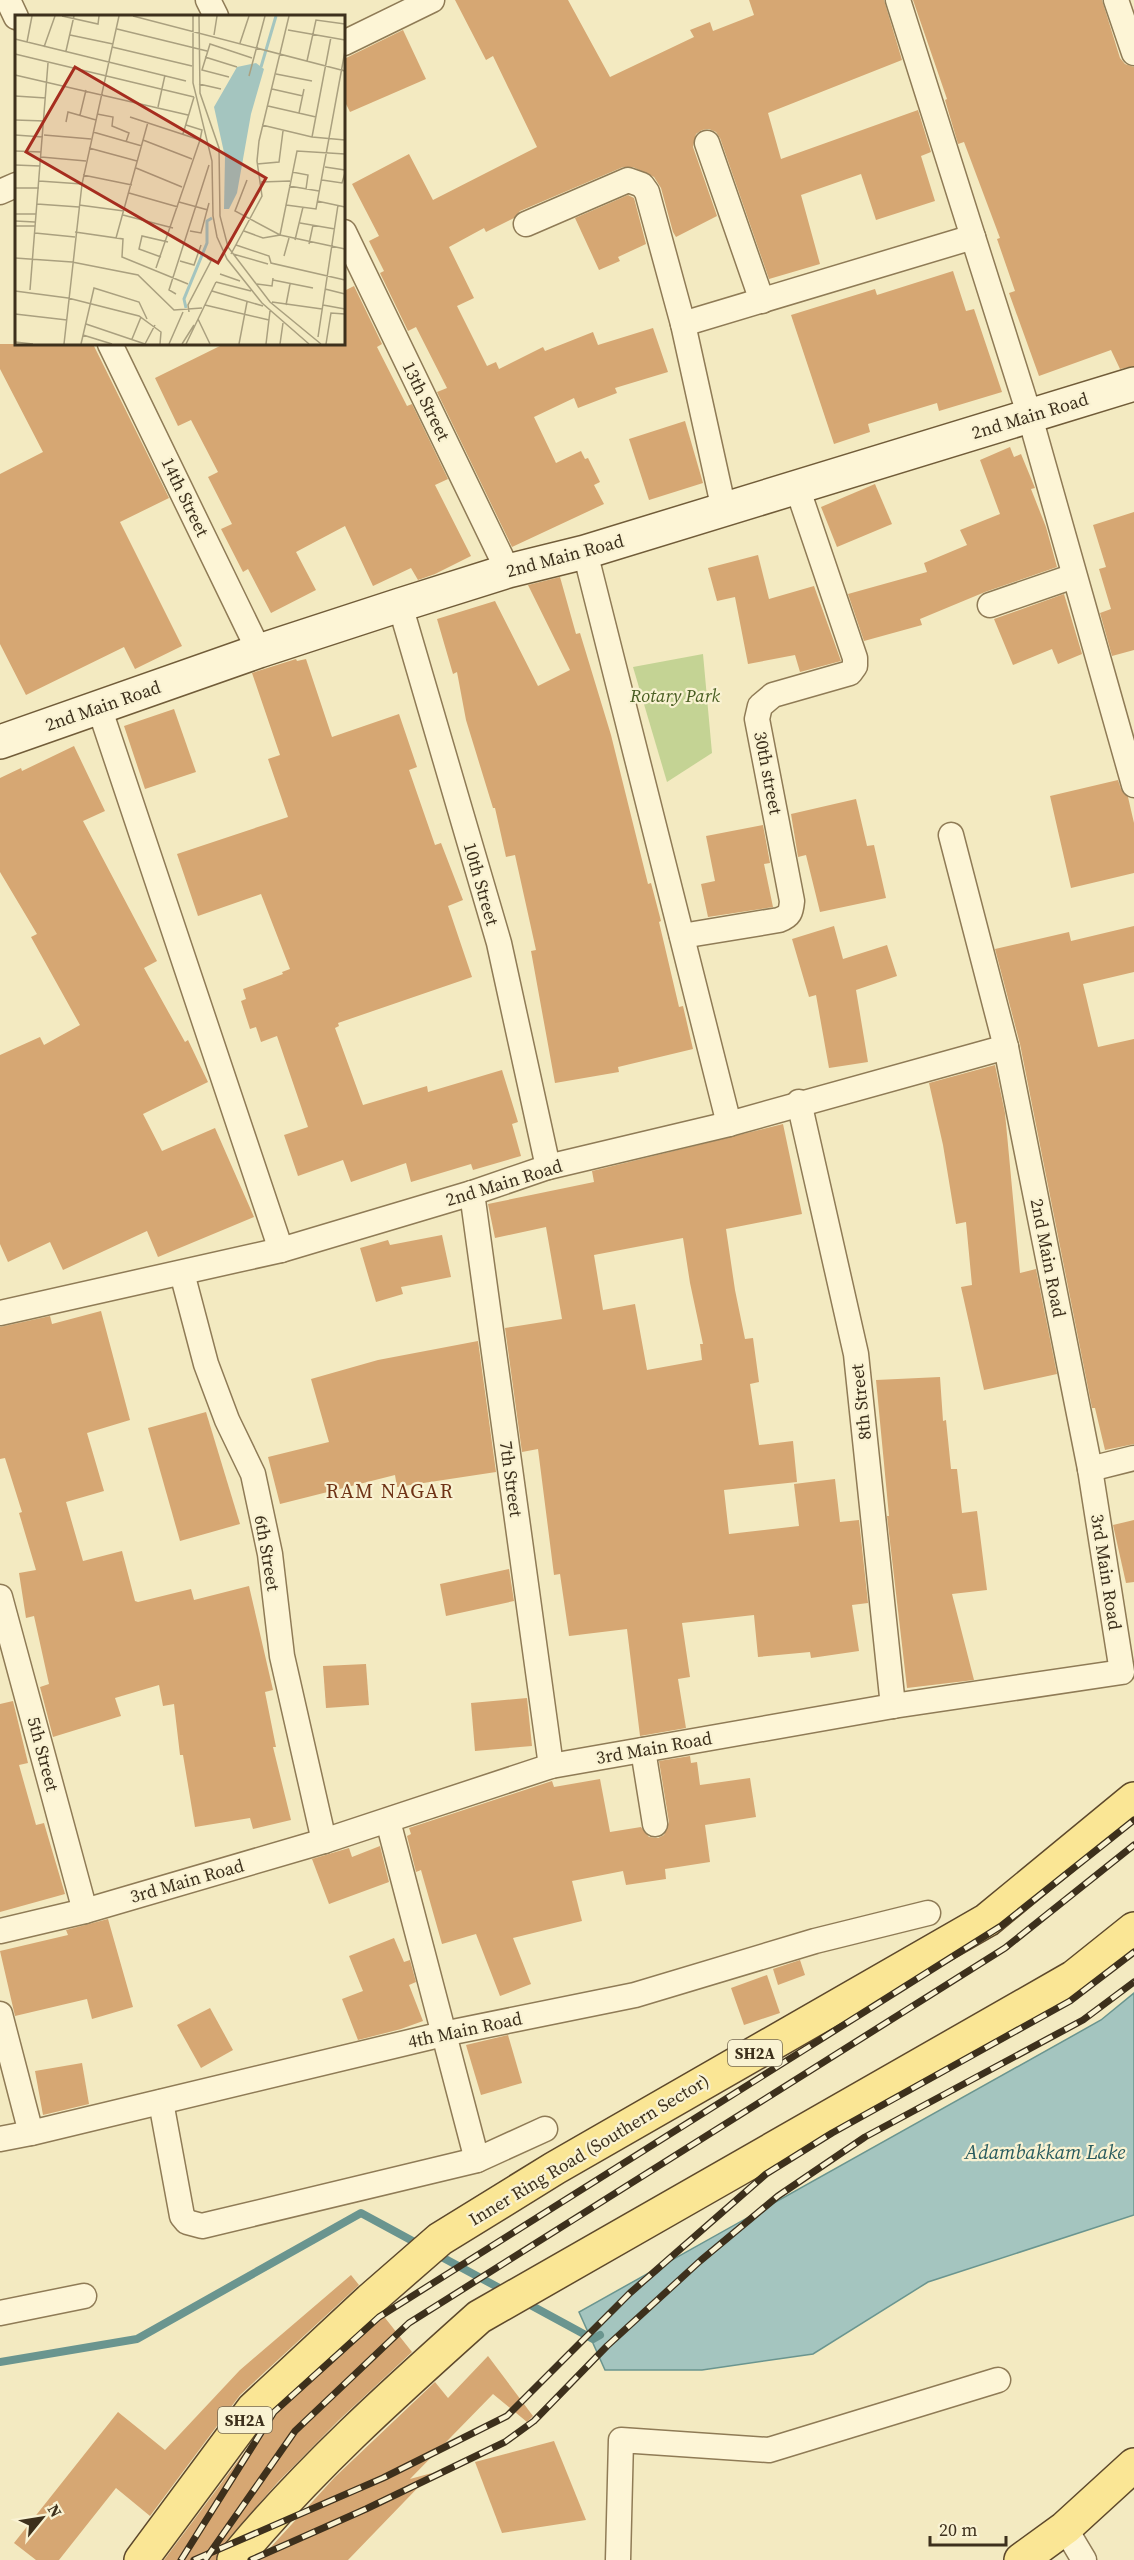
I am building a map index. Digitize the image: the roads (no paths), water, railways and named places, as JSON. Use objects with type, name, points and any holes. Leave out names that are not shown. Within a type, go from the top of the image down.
[{"type":"main road","name":"Inner Ring Road (Southern Sector)","points":[[141,2560],[253,2409],[370,2300],[440,2239],[545,2174],[987,1920],[1134,1799]]},
{"type":"main road","points":[[234,2560],[306,2480],[423,2367],[479,2317],[1074,1977],[1134,1929]]},
{"type":"main road","points":[[1021,2560],[1065,2528],[1134,2465]]},
{"type":"street","points":[[8,0],[15,15]]},
{"type":"street","points":[[208,0],[216,15]]},
{"type":"street","points":[[898,0],[1030,417],[1134,786]]},
{"type":"street","points":[[1116,0],[1134,53]]},
{"type":"street","points":[[345,42],[426,1]]},
{"type":"street","points":[[707,143],[762,301]]},
{"type":"street","points":[[526,224],[628,180],[642,185],[647,192],[683,324],[724,510]]},
{"type":"street","points":[[0,192],[15,185]]},
{"type":"street","name":"13th Street","points":[[345,234],[508,571]]},
{"type":"street","points":[[683,324],[973,237]]},
{"type":"street","name":"14th Street","points":[[110,345],[259,651]]},
{"type":"street","name":"2nd Main Road","points":[[2,736],[99,707],[259,651],[508,571],[585,552],[1134,384]]},
{"type":"street","name":"30th street","points":[[682,936],[779,920],[788,916],[792,911],[757,719],[760,706],[773,695],[850,673],[855,666],[855,658],[797,487]]},
{"type":"street","points":[[585,552],[729,1124]]},
{"type":"street","points":[[990,605],[1074,576]]},
{"type":"street","name":"10th Street","points":[[400,605],[499,943],[548,1167]]},
{"type":"street","points":[[99,707],[280,1250]]},
{"type":"street","name":"2nd Main Road","points":[[951,835],[1006,1047],[1090,1469]]},
{"type":"street","name":"2nd Main Road","points":[[0,1313],[280,1250],[472,1193],[548,1167],[729,1124],[799,1102],[1006,1047]]},
{"type":"street","name":"8th Street","points":[[799,1102],[856,1354],[893,1706]]},
{"type":"street","name":"7th Street","points":[[472,1193],[551,1766]]},
{"type":"street","name":"6th Street","points":[[182,1273],[206,1364],[227,1420],[253,1474],[270,1554],[282,1656],[324,1840]]},
{"type":"street","points":[[1090,1469],[1134,1458]]},
{"type":"street","name":"3rd Main Road","points":[[0,1931],[85,1911],[388,1821],[551,1766],[893,1706],[1128,1671],[1090,1469]]},
{"type":"street","name":"5th Street","points":[[0,1597],[85,1911]]},
{"type":"street","points":[[643,1750],[655,1824]]},
{"type":"street","points":[[388,1821],[477,2160]]},
{"type":"street","name":"4th Main Road","points":[[0,2139],[444,2034],[635,1995],[815,1941],[928,1912]]},
{"type":"street","points":[[0,2014],[31,2133]]},
{"type":"street","points":[[161,2102],[182,2216],[187,2222],[202,2226],[477,2160],[545,2129]]},
{"type":"street","points":[[0,2313],[84,2296]]},
{"type":"street","points":[[618,2560],[621,2440],[769,2450],[998,2380]]},
{"type":"street","points":[[1065,2528],[1084,2560]]},
{"type":"water","name":"Adambakkam Lake","points":[[1134,1993],[1134,2215],[928,2282],[813,2354],[702,2370],[605,2370],[579,2312],[1101,2020]]},
{"type":"waterway","points":[[0,2362],[137,2339],[361,2213],[420,2245]]},
{"type":"waterway","points":[[436,2254],[505,2291]]},
{"type":"waterway","points":[[523,2301],[593,2339],[600,2335]]},
{"type":"railway","points":[[181,2560],[274,2412],[379,2317],[1001,1926],[1134,1820]]},
{"type":"railway","points":[[205,2560],[295,2431],[409,2323],[1005,1948],[1134,1845]]},
{"type":"railway","points":[[194,2560],[383,2478],[507,2416],[630,2293],[766,2174],[832,2133],[1070,2001],[1134,1952]]},
{"type":"railway","points":[[251,2560],[366,2509],[505,2442],[534,2421],[607,2346],[700,2261],[778,2196],[865,2137],[1083,2020],[1134,1982]]},
{"type":"district","name":"RAM NAGAR","points":[[390,1491]]},
{"type":"park label","name":"Rotary Park","points":[[675,696]]}]
